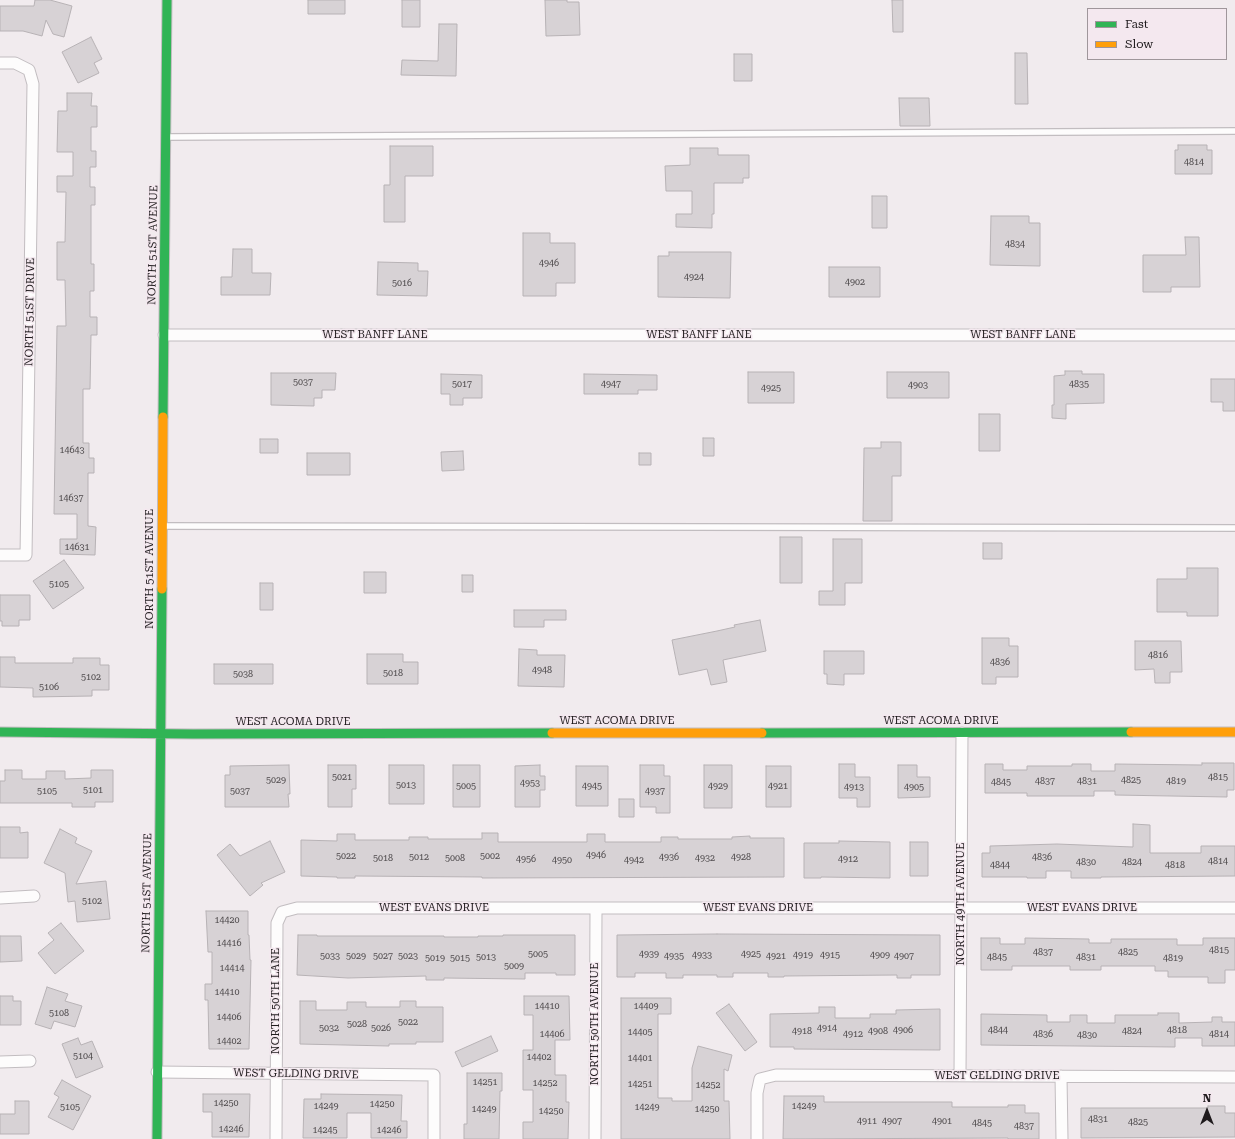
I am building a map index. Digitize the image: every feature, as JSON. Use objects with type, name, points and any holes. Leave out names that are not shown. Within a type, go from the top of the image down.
[{"type":"street","name":"NORTH 51ST AVENUE","points":[[157,1139],[167,0]]},
{"type":"street","name":"NORTH 51ST DRIVE","points":[[0,63],[15,63],[29,70],[33,84],[26,555],[0,555]]},
{"type":"street","name":"WEST BANFF LANE","points":[[164,334],[1235,334]]},
{"type":"street","name":"WEST ACOMA DRIVE","points":[[0,732],[161,734],[1235,732]]},
{"type":"street","name":"NORTH 49TH AVENUE","points":[[960,1075],[962,733]]},
{"type":"street","points":[[0,898],[34,896]]},
{"type":"street","name":"WEST EVANS DRIVE","points":[[282,912],[298,908],[1235,908]]},
{"type":"street","name":"NORTH 50TH AVENUE","points":[[594,1139],[596,908]]},
{"type":"street","name":"NORTH 50TH LANE","points":[[276,1139],[277,923],[282,912]]},
{"type":"street","points":[[0,1062],[30,1061]]},
{"type":"street","name":"WEST GELDING DRIVE","points":[[157,1072],[434,1075],[434,1139]]},
{"type":"street","name":"WEST GELDING DRIVE","points":[[757,1139],[757,1093],[760,1079],[776,1075],[1235,1077]]},
{"type":"street","points":[[1061,1076],[1062,1139]]},
{"type":"lane","points":[[166,137],[1235,131]]},
{"type":"lane","points":[[163,526],[1235,528]]},
{"type":"building","points":[[35,0],[50,0],[72,6],[64,37],[53,34],[46,20],[42,36],[23,31],[0,31],[0,6],[34,6]]},
{"type":"building","points":[[308,0],[345,0],[345,14],[308,14]]},
{"type":"building","points":[[402,0],[420,0],[420,27],[402,27]]},
{"type":"building","points":[[545,0],[567,0],[567,2],[579,2],[580,35],[546,36]]},
{"type":"building","points":[[892,0],[903,0],[903,32],[893,32]]},
{"type":"building","points":[[439,24],[457,24],[456,76],[401,75],[402,60],[438,61]]},
{"type":"building","points":[[91,37],[102,59],[94,63],[99,73],[78,83],[62,52]]},
{"type":"building","points":[[1015,53],[1027,53],[1028,104],[1015,104]]},
{"type":"building","points":[[734,54],[752,54],[752,81],[734,81]]},
{"type":"building","points":[[67,93],[92,93],[91,106],[97,106],[97,127],[91,127],[91,151],[96,151],[96,167],[90,167],[90,187],[95,187],[95,205],[91,205],[91,264],[94,264],[94,291],[90,291],[90,317],[97,317],[97,335],[91,335],[90,389],[83,389],[83,443],[89,443],[89,458],[94,458],[94,473],[88,473],[88,526],[96,527],[95,555],[60,554],[60,539],[77,539],[77,514],[54,514],[57,326],[66,326],[65,280],[57,280],[57,242],[65,242],[66,192],[57,192],[57,176],[73,176],[73,152],[57,152],[58,111],[67,111]]},
{"type":"building","points":[[899,98],[929,98],[930,126],[900,126]]},
{"type":"building","points":[[1178,145],[1207,145],[1207,150],[1212,150],[1212,174],[1175,174],[1175,150],[1178,150]]},
{"type":"building","points":[[390,146],[433,146],[433,176],[405,176],[405,222],[384,222],[384,185],[390,185]]},
{"type":"building","points":[[690,148],[718,148],[718,155],[749,155],[749,178],[743,178],[743,183],[714,183],[714,214],[712,214],[712,228],[676,227],[676,214],[692,214],[692,191],[666,191],[665,166],[690,165]]},
{"type":"building","points":[[872,196],[887,196],[887,228],[872,228]]},
{"type":"building","points":[[991,216],[1029,216],[1029,223],[1040,223],[1040,266],[990,265]]},
{"type":"building","points":[[523,233],[550,233],[550,243],[575,243],[575,283],[556,283],[556,296],[523,296]]},
{"type":"building","points":[[1185,237],[1199,237],[1200,287],[1171,287],[1171,292],[1143,292],[1143,255],[1186,255]]},
{"type":"building","points":[[233,249],[252,249],[252,273],[271,273],[270,295],[221,295],[221,277],[232,277]]},
{"type":"building","points":[[669,252],[731,252],[730,298],[658,297],[658,256],[669,256]]},
{"type":"building","points":[[378,262],[418,263],[418,271],[428,271],[427,296],[377,295]]},
{"type":"building","points":[[829,267],[880,267],[880,297],[829,297]]},
{"type":"building","points":[[1065,371],[1082,371],[1082,374],[1104,374],[1104,403],[1066,404],[1066,419],[1052,418],[1052,405],[1054,405],[1054,376],[1065,375]]},
{"type":"building","points":[[748,372],[794,372],[794,403],[748,403]]},
{"type":"building","points":[[887,372],[949,372],[949,398],[887,398]]},
{"type":"building","points":[[271,373],[336,373],[335,390],[322,390],[322,398],[314,398],[314,406],[271,405]]},
{"type":"building","points":[[441,374],[482,375],[482,398],[463,398],[463,405],[450,405],[450,394],[441,394]]},
{"type":"building","points":[[584,374],[657,375],[657,390],[638,390],[638,394],[584,394]]},
{"type":"building","points":[[1211,379],[1235,379],[1235,411],[1223,411],[1223,402],[1211,402]]},
{"type":"building","points":[[979,414],[1000,414],[1000,451],[979,451]]},
{"type":"building","points":[[703,438],[714,438],[714,456],[703,456]]},
{"type":"building","points":[[260,439],[278,439],[278,453],[260,453]]},
{"type":"building","points":[[881,442],[901,442],[901,476],[892,476],[892,521],[863,521],[864,448],[881,448]]},
{"type":"building","points":[[463,451],[464,470],[442,471],[441,452]]},
{"type":"building","points":[[307,453],[350,453],[350,475],[307,475]]},
{"type":"building","points":[[639,453],[651,453],[651,465],[639,465]]},
{"type":"building","points":[[780,537],[802,537],[802,583],[780,583]]},
{"type":"building","points":[[833,539],[862,539],[862,583],[845,583],[845,605],[819,605],[819,591],[833,591]]},
{"type":"building","points":[[983,543],[1002,543],[1002,559],[983,559]]},
{"type":"building","points":[[64,560],[84,588],[53,609],[33,581]]},
{"type":"building","points":[[1187,568],[1218,568],[1218,616],[1187,616],[1187,612],[1157,612],[1157,579],[1187,579]]},
{"type":"building","points":[[364,572],[386,572],[386,593],[364,593]]},
{"type":"building","points":[[462,575],[473,575],[473,592],[462,592]]},
{"type":"building","points":[[260,583],[273,583],[273,610],[260,610]]},
{"type":"building","points":[[0,595],[30,595],[30,620],[19,620],[19,626],[2,626],[2,621],[0,621]]},
{"type":"building","points":[[514,610],[566,610],[566,620],[544,620],[544,627],[514,627]]},
{"type":"building","points":[[760,620],[766,651],[723,660],[727,682],[711,685],[707,669],[679,675],[672,640],[735,627],[734,625]]},
{"type":"building","points":[[982,638],[1009,638],[1009,646],[1018,646],[1018,677],[996,677],[996,684],[982,684]]},
{"type":"building","points":[[1135,641],[1181,641],[1182,672],[1170,672],[1170,683],[1155,683],[1154,669],[1135,670]]},
{"type":"building","points":[[519,649],[537,650],[537,655],[565,655],[564,687],[518,686]]},
{"type":"building","points":[[824,651],[864,651],[864,674],[844,674],[844,685],[827,684],[827,674],[824,674]]},
{"type":"building","points":[[367,654],[403,654],[403,662],[418,662],[418,684],[367,684]]},
{"type":"building","points":[[0,657],[15,657],[15,663],[73,663],[73,658],[100,658],[100,665],[109,665],[109,690],[92,690],[92,696],[33,697],[33,688],[0,687]]},
{"type":"building","points":[[214,664],[273,664],[273,684],[214,684]]},
{"type":"building","points":[[1202,763],[1234,763],[1234,790],[1227,790],[1227,797],[1115,795],[1115,791],[1094,791],[1094,796],[1027,796],[1027,793],[985,793],[985,764],[1003,764],[1003,770],[1027,770],[1027,766],[1072,766],[1072,764],[1091,764],[1091,771],[1115,771],[1115,764],[1202,765]]},
{"type":"building","points":[[839,764],[855,764],[855,777],[870,777],[870,807],[857,807],[857,798],[839,798]]},
{"type":"building","points":[[289,765],[289,807],[225,807],[225,775],[230,775],[230,766]]},
{"type":"building","points":[[328,765],[356,765],[356,789],[352,789],[352,807],[328,807]]},
{"type":"building","points":[[389,765],[424,765],[424,804],[389,804]]},
{"type":"building","points":[[453,765],[480,765],[480,807],[453,807]]},
{"type":"building","points":[[540,765],[540,776],[545,776],[545,790],[540,790],[540,807],[515,807],[515,766]]},
{"type":"building","points":[[640,765],[664,765],[664,776],[670,776],[670,813],[656,813],[656,807],[640,807]]},
{"type":"building","points":[[704,765],[732,765],[732,808],[704,808]]},
{"type":"building","points":[[898,765],[917,765],[917,777],[930,777],[930,797],[898,798]]},
{"type":"building","points":[[576,766],[608,766],[608,806],[576,806]]},
{"type":"building","points":[[766,766],[791,766],[791,807],[766,807]]},
{"type":"building","points":[[5,770],[22,770],[22,779],[46,779],[46,771],[65,771],[65,779],[91,778],[91,770],[113,770],[113,802],[95,802],[95,807],[72,807],[72,803],[0,803],[0,781],[5,781]]},
{"type":"building","points":[[619,799],[634,799],[634,817],[619,817]]},
{"type":"building","points":[[1133,824],[1150,825],[1150,853],[1201,853],[1201,846],[1235,846],[1235,876],[1071,878],[1071,871],[1046,871],[1046,878],[982,877],[982,853],[990,853],[990,846],[1057,844],[1133,847]]},
{"type":"building","points":[[0,827],[20,827],[20,833],[28,832],[28,858],[0,858]]},
{"type":"building","points":[[60,829],[77,838],[75,843],[92,851],[76,884],[106,881],[110,919],[77,922],[75,901],[68,902],[65,873],[44,863]]},
{"type":"building","points":[[482,833],[498,833],[498,842],[587,842],[587,834],[605,834],[605,842],[661,842],[661,837],[678,837],[678,839],[732,839],[732,837],[750,836],[750,838],[784,838],[784,877],[482,878],[355,876],[355,878],[337,878],[301,876],[301,840],[337,841],[337,834],[355,834],[355,840],[409,840],[409,837],[428,837],[428,839],[482,839]]},
{"type":"building","points":[[270,841],[285,872],[261,883],[263,885],[250,896],[217,855],[230,844],[240,856]]},
{"type":"building","points":[[839,841],[890,842],[890,878],[804,878],[804,843],[839,843]]},
{"type":"building","points":[[910,842],[928,842],[928,876],[910,876]]},
{"type":"building","points":[[206,911],[248,911],[248,935],[251,960],[249,1049],[209,1049],[208,1000],[205,1000],[205,984],[212,984],[212,952],[208,952]]},
{"type":"building","points":[[61,923],[84,951],[55,974],[38,953],[54,940],[48,933]]},
{"type":"building","points":[[298,935],[478,937],[503,935],[575,935],[575,975],[556,975],[556,973],[525,973],[525,979],[444,978],[444,980],[426,980],[426,976],[348,978],[297,975]]},
{"type":"building","points":[[617,935],[940,935],[940,975],[911,975],[911,978],[897,978],[897,975],[768,977],[768,973],[733,973],[733,977],[717,977],[717,975],[683,975],[683,978],[666,978],[666,973],[635,973],[635,977],[617,977]]},
{"type":"building","points":[[0,936],[21,936],[22,961],[0,962]]},
{"type":"building","points":[[981,938],[1000,938],[1000,944],[1025,944],[1025,938],[1089,939],[1089,943],[1111,943],[1111,939],[1177,939],[1177,945],[1203,945],[1203,938],[1235,938],[1235,970],[1225,970],[1225,983],[1208,983],[1208,977],[1168,977],[1168,971],[1155,971],[1155,966],[1101,966],[1101,970],[1070,970],[1070,966],[1012,966],[1012,970],[981,970]]},
{"type":"building","points":[[47,987],[68,994],[65,1001],[82,1006],[75,1027],[54,1021],[51,1029],[35,1024]]},
{"type":"building","points":[[0,996],[13,996],[13,1001],[21,1001],[21,1025],[0,1025]]},
{"type":"building","points":[[524,996],[569,996],[570,1040],[555,1040],[555,1075],[566,1075],[566,1102],[569,1102],[568,1139],[523,1139],[523,1122],[533,1122],[533,1090],[523,1090],[523,1050],[533,1050],[533,1015],[524,1015]]},
{"type":"building","points":[[621,998],[671,998],[671,1014],[658,1014],[658,1098],[672,1098],[672,1101],[692,1101],[692,1068],[698,1046],[732,1055],[728,1071],[724,1069],[724,1101],[729,1101],[730,1139],[621,1139]]},
{"type":"building","points":[[300,1001],[316,1001],[316,1010],[347,1010],[347,1002],[366,1002],[366,1007],[400,1007],[400,1001],[416,1001],[416,1007],[443,1007],[443,1042],[389,1044],[389,1046],[300,1044]]},
{"type":"building","points":[[729,1004],[757,1042],[745,1051],[716,1013]]},
{"type":"building","points":[[819,1007],[835,1007],[835,1018],[870,1018],[870,1014],[896,1014],[896,1010],[940,1009],[940,1050],[794,1049],[794,1047],[770,1047],[770,1014],[819,1013]]},
{"type":"building","points":[[1158,1013],[1179,1013],[1179,1023],[1212,1022],[1212,1017],[1222,1017],[1222,1022],[1235,1022],[1235,1046],[1202,1046],[1202,1038],[1175,1038],[1175,1047],[981,1045],[981,1014],[1047,1015],[1047,1022],[1070,1022],[1070,1015],[1087,1015],[1087,1023],[1115,1023],[1115,1015],[1158,1015]]},
{"type":"building","points":[[491,1036],[498,1051],[462,1067],[455,1052]]},
{"type":"building","points":[[78,1038],[81,1045],[92,1041],[103,1067],[76,1078],[62,1044]]},
{"type":"building","points":[[467,1073],[502,1073],[499,1139],[464,1139],[464,1124],[467,1124]]},
{"type":"building","points":[[62,1080],[91,1096],[73,1130],[48,1117],[59,1097],[54,1094]]},
{"type":"building","points":[[203,1094],[250,1094],[249,1137],[212,1137],[212,1112],[203,1112]]},
{"type":"building","points":[[321,1094],[402,1095],[401,1121],[407,1121],[407,1138],[371,1138],[371,1113],[347,1113],[347,1138],[303,1138],[304,1099],[321,1099]]},
{"type":"building","points":[[784,1096],[824,1096],[824,1102],[952,1102],[952,1107],[1008,1107],[1008,1105],[1025,1105],[1025,1113],[1039,1113],[1039,1139],[783,1139]]},
{"type":"building","points":[[15,1101],[29,1101],[29,1134],[0,1134],[0,1114],[15,1114]]},
{"type":"building","points":[[1208,1106],[1225,1106],[1225,1113],[1235,1113],[1235,1137],[1081,1138],[1081,1108],[1208,1108]]},
{"type":"traffic: fast","points":[[163,417],[167,0]]},
{"type":"traffic: fast","points":[[157,1139],[162,589]]},
{"type":"traffic: fast","points":[[0,732],[193,734],[552,733]]},
{"type":"traffic: fast","points":[[762,733],[1131,732]]},
{"type":"traffic: slow","points":[[162,589],[163,417]]},
{"type":"traffic: slow","points":[[1131,732],[1235,732]]},
{"type":"traffic: slow","points":[[552,733],[762,733]]}]
